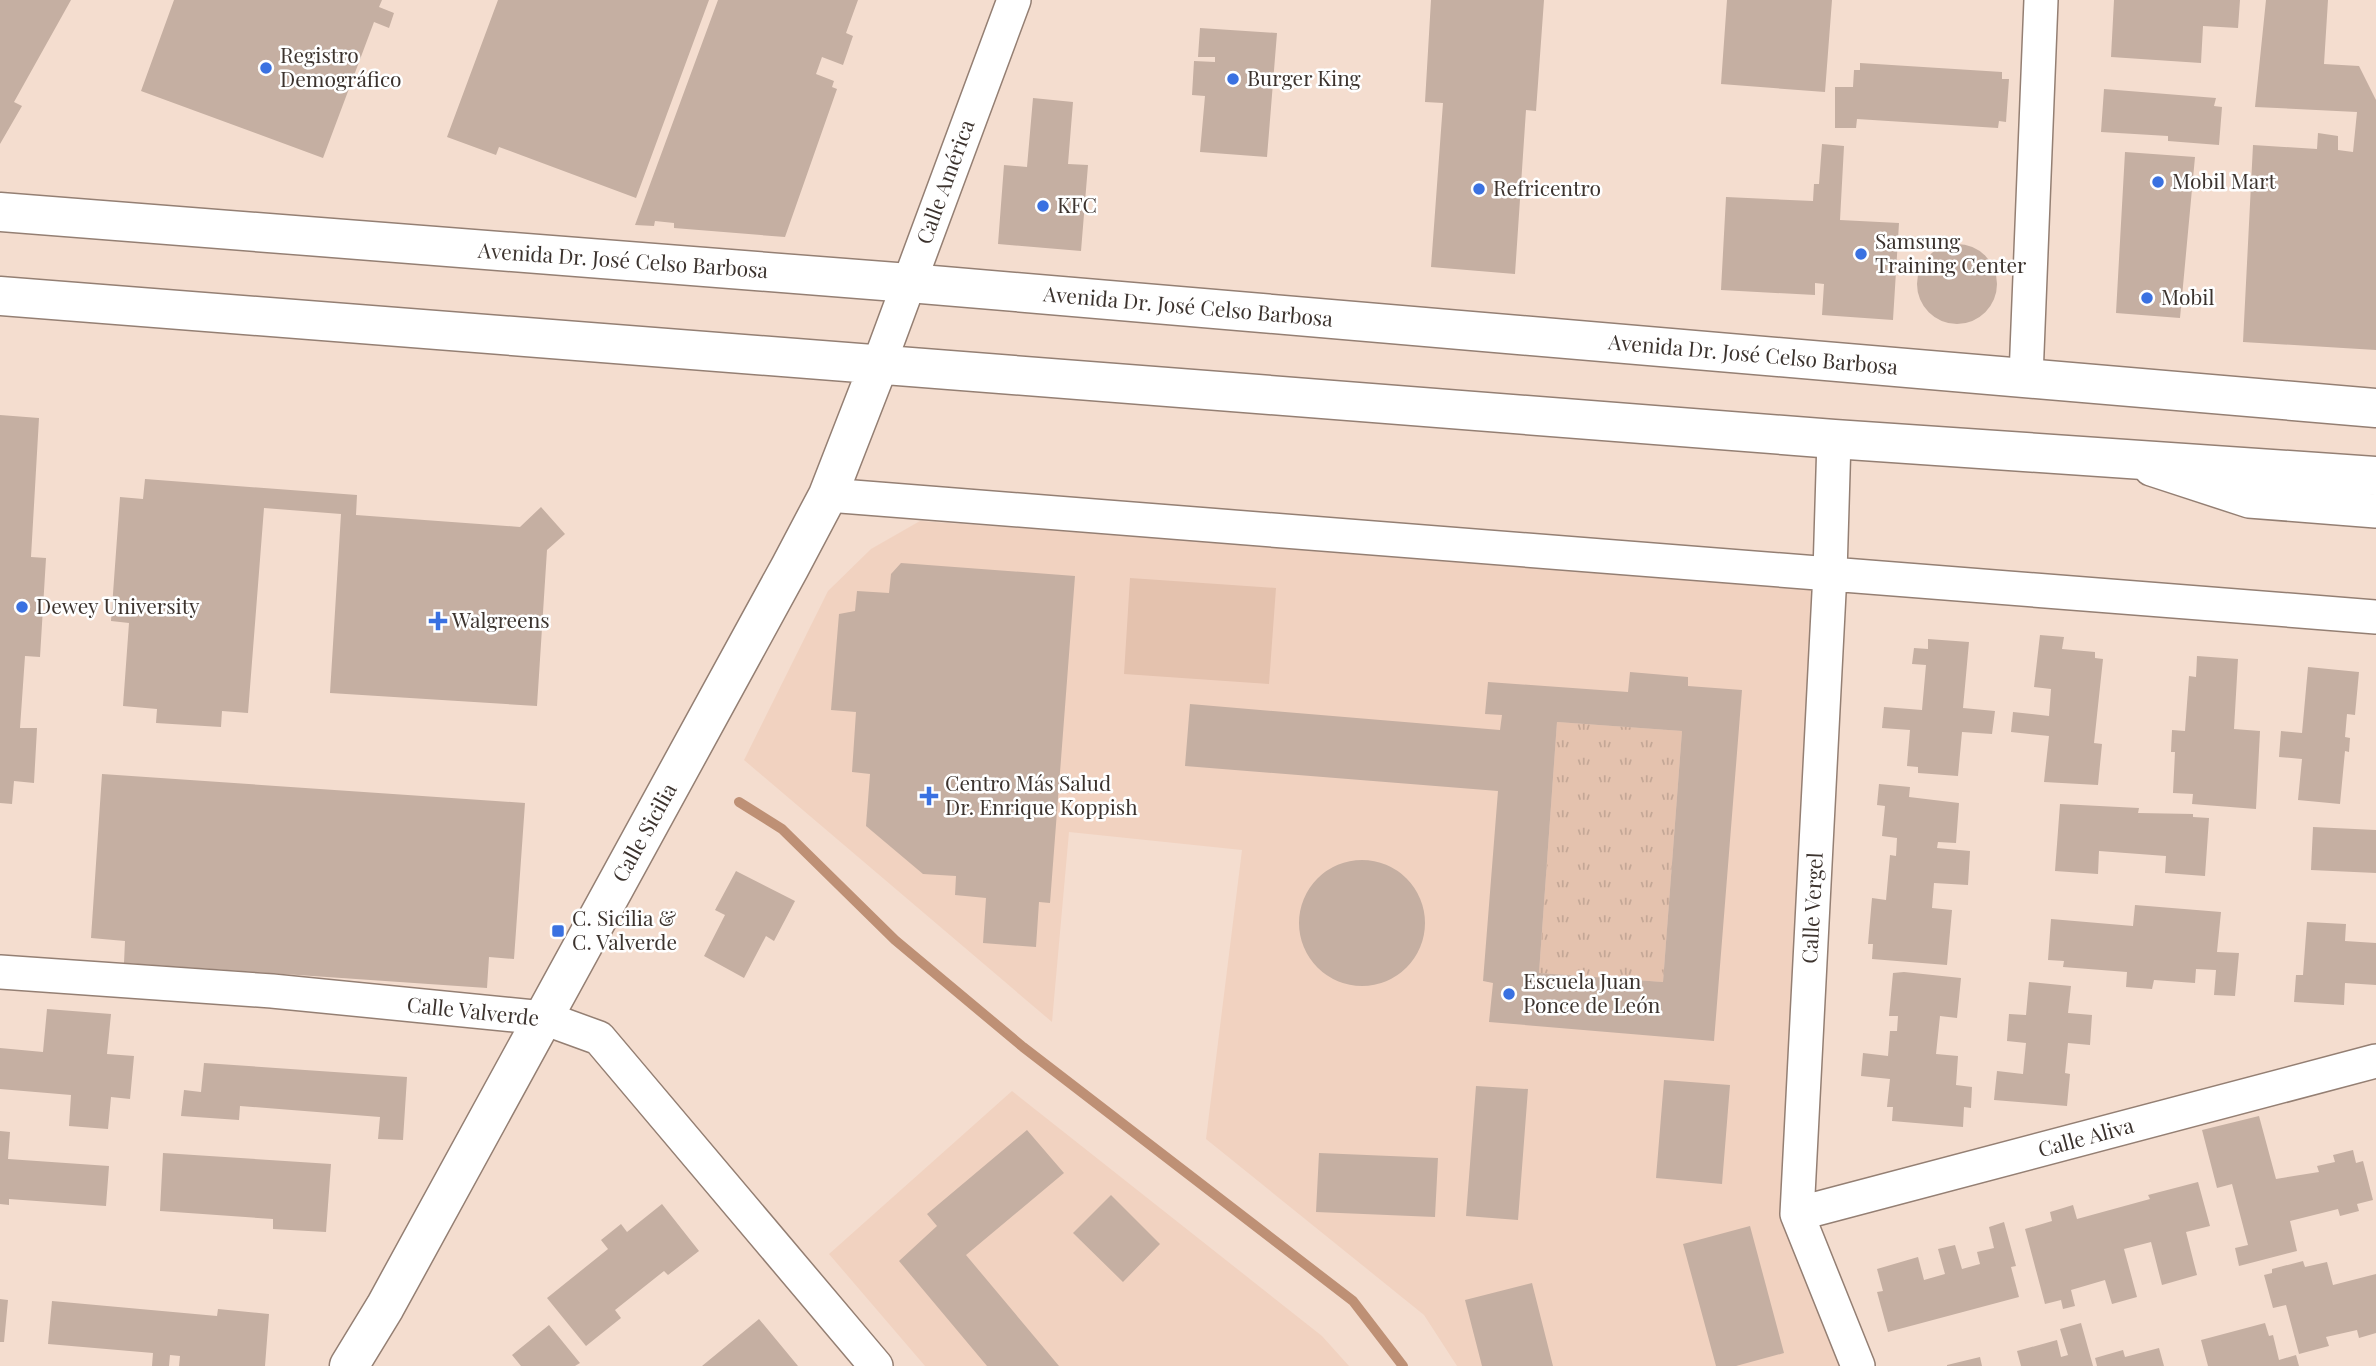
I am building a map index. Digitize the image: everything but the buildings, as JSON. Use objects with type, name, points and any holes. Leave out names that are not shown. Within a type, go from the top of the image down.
[{"type":"main road","name":"Avenida Dr. José Celso Barbosa","points":[[0,212],[909,283],[2376,408]]},
{"type":"main road","points":[[0,296],[1834,439],[2376,476]]},
{"type":"main road","name":"Calle Sicilia","points":[[349,1366],[544,1018],[828,495],[879,363]]},
{"type":"street","name":"Calle América","points":[[879,363],[1014,0]]},
{"type":"street","points":[[2026,377],[2042,0]]},
{"type":"street","name":"Calle Vergel","points":[[1834,439],[1830,573],[1797,1214],[1857,1366]]},
{"type":"street","points":[[2118,459],[2249,500],[2376,511]]},
{"type":"street","points":[[828,495],[2376,617]]},
{"type":"street","name":"Calle Valverde","points":[[0,972],[272,991],[544,1018],[599,1038],[876,1366]]},
{"type":"street","name":"Calle Aliva","points":[[1797,1214],[2376,1061]]},
{"type":"shaded area","name":"Escuela Juan Ponce de León","points":[[920,521],[1815,584],[1783,1220],[1842,1366],[1457,1366],[1424,1315],[1206,1139],[1242,850],[1069,832],[1052,1022],[744,760],[828,591],[871,549]]},
{"type":"shaded area","points":[[1012,1091],[1322,1336],[1349,1366],[925,1366],[829,1254]]},
{"type":"green space","points":[[1130,578],[1276,588],[1269,684],[1124,674]]},
{"type":"green space","points":[[1557,722],[1682,731],[1663,982],[1539,973]]},
{"type":"waterway","points":[[739,802],[782,829],[895,940],[1023,1047],[1353,1301],[1403,1366]]},
{"type":"place","name":"Registro Demográfico","points":[[266,68]]},
{"type":"place","name":"Burger King","points":[[1233,79]]},
{"type":"place","name":"Mobil Mart","points":[[2158,182]]},
{"type":"place","name":"Refricentro","points":[[1479,189]]},
{"type":"place","name":"KFC","points":[[1043,206]]},
{"type":"place","name":"Samsung Training Center","points":[[1861,254]]},
{"type":"place","name":"Mobil","points":[[2147,298]]},
{"type":"place","name":"Dewey University","points":[[22,607]]},
{"type":"place","name":"Walgreens","points":[[438,621]]},
{"type":"place","name":"Centro Más Salud Dr. Enrique Koppish","points":[[929,796]]},
{"type":"place","name":"C. Sicilia & C. Valverde","points":[[558,931]]},
{"type":"place","name":"Escuela Juan Ponce de León","points":[[1509,994]]}]
